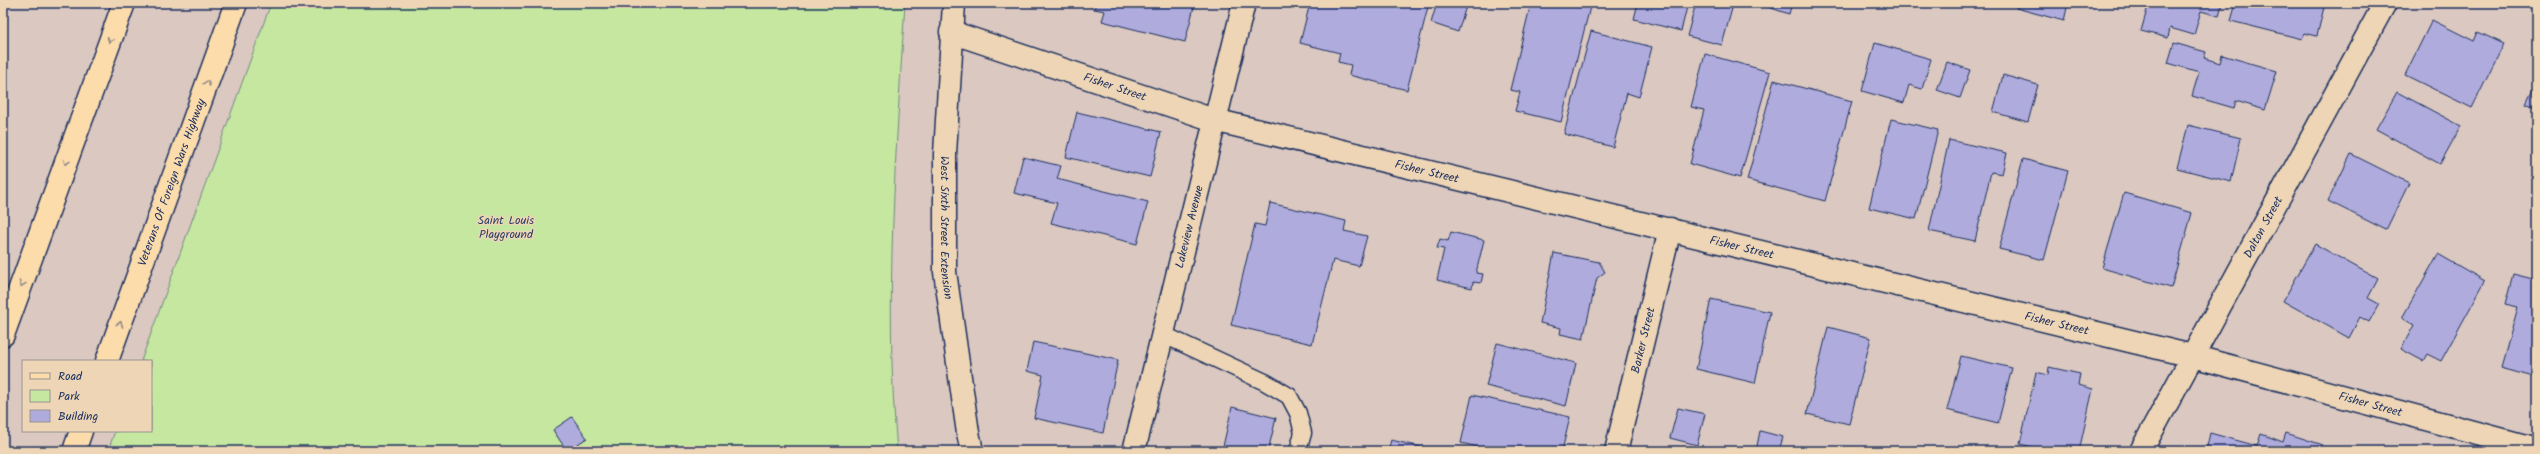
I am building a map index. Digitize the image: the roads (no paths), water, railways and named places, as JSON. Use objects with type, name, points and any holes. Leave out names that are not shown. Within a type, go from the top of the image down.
[{"type":"main road","points":[[3,335],[124,3]]},
{"type":"main road","name":"Veterans Of Foreign Wars Highway","points":[[107,360],[236,3]]},
{"type":"main road","points":[[74,451],[81,432]]},
{"type":"street","name":"West Sixth Street Extension","points":[[954,3],[951,32],[945,154],[945,272],[968,433],[972,451]]},
{"type":"street","name":"Lakeview Avenue","points":[[1134,451],[1214,120],[1244,3]]},
{"type":"street","name":"Dalton Street","points":[[2141,451],[2384,3]]},
{"type":"street","name":"Fisher Street","points":[[951,32],[1214,120],[2192,356],[2537,450]]},
{"type":"street","name":"Barker Street","points":[[1616,451],[1670,229]]},
{"type":"lane","points":[[1162,334],[1265,382],[1289,396],[1298,413],[1303,433],[1298,451]]},
{"type":"park label","name":"Saint Louis Playground","points":[[506,227]]}]
